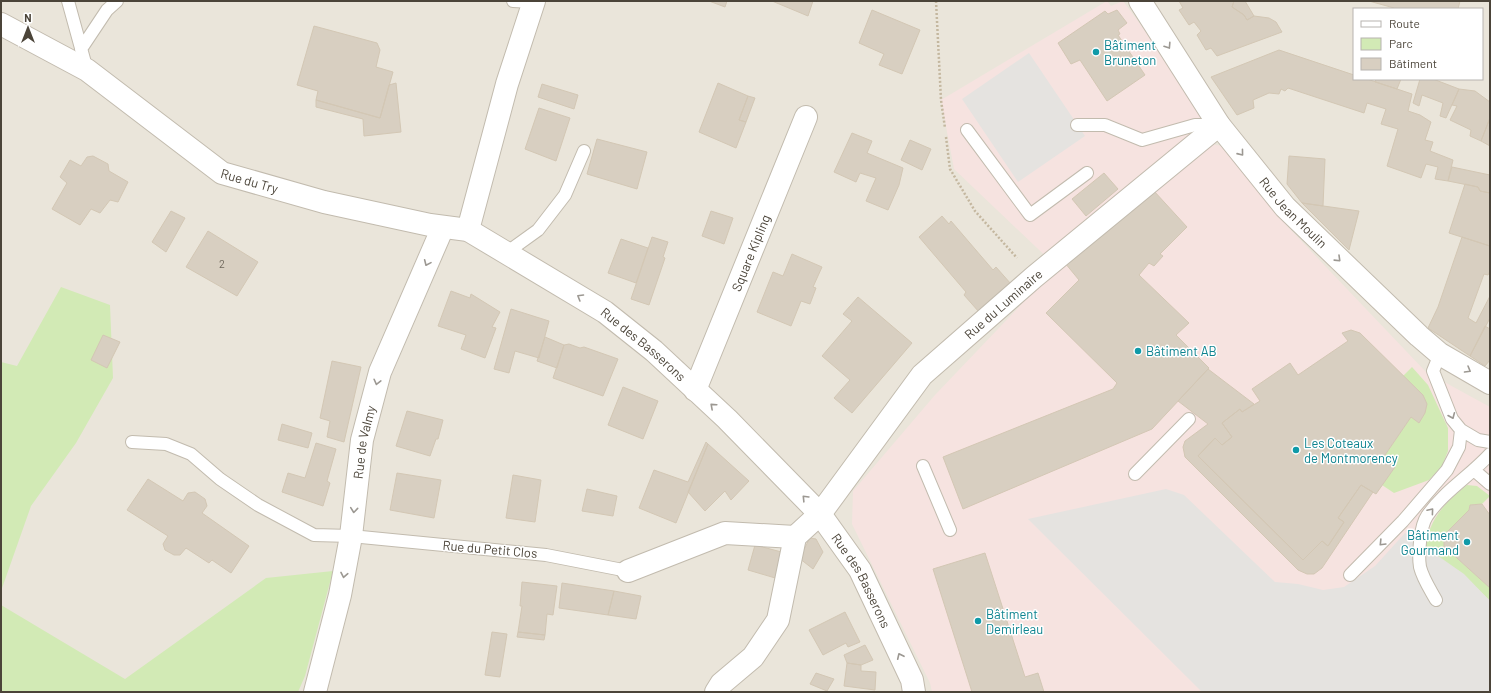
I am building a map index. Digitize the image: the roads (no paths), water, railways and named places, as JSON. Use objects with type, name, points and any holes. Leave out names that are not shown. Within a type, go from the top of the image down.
[{"type":"street","points":[[443,227],[468,230],[508,84],[527,1]]},
{"type":"street","name":"Rue Jean Moulin","points":[[1140,1],[1219,125],[1285,207],[1419,336],[1440,354],[1490,382]]},
{"type":"street","name":"Rue du Try","points":[[1,24],[87,70],[222,172],[324,202],[443,227]]},
{"type":"street","name":"Square Kipling","points":[[695,390],[806,117]]},
{"type":"street","name":"Rue du Luminaire","points":[[795,537],[820,514],[922,375],[1034,277],[1219,125]]},
{"type":"street","name":"Rue de Valmy","points":[[315,692],[340,595],[351,536],[362,440],[380,372],[443,227]]},
{"type":"street","name":"Rue des Basserons","points":[[468,230],[605,312],[654,351],[727,419],[820,514],[860,570],[912,680],[914,692]]},
{"type":"street","points":[[628,571],[725,533],[795,537],[778,620],[753,657],[721,684],[716,692]]},
{"type":"lane","points":[[68,1],[87,70]]},
{"type":"lane","points":[[81,49],[106,10],[117,1]]},
{"type":"lane","points":[[1077,125],[1105,125],[1142,140],[1195,125],[1219,125]]},
{"type":"lane","points":[[967,130],[1030,215],[1087,174]]},
{"type":"lane","points":[[506,253],[538,230],[565,195],[584,150]]},
{"type":"lane","points":[[1440,354],[1433,371],[1452,419],[1461,430],[1478,440],[1490,442]]},
{"type":"lane","points":[[1135,474],[1189,419]]},
{"type":"lane","points":[[1350,575],[1403,521],[1447,470],[1458,446],[1461,430]]},
{"type":"lane","name":"Rue du Petit Clos","points":[[132,442],[166,444],[191,454],[220,479],[258,505],[314,535],[351,536],[546,555],[628,571]]},
{"type":"lane","points":[[1436,600],[1424,580],[1420,566],[1420,538],[1426,517],[1439,501],[1475,471],[1490,454]]},
{"type":"lane","points":[[923,466],[950,530]]},
{"type":"lane","points":[[1475,471],[1490,484]]},
{"type":"place","name":"Bâtiment Bruneton","points":[[1096,52]]},
{"type":"place","name":"Bâtiment AB","points":[[1138,351]]},
{"type":"place","name":"Les Coteaux de Montmorency","points":[[1296,450]]},
{"type":"place","name":"Bâtiment Gourmand","points":[[1467,542]]},
{"type":"place","name":"Bâtiment Demirleau","points":[[978,621]]}]
